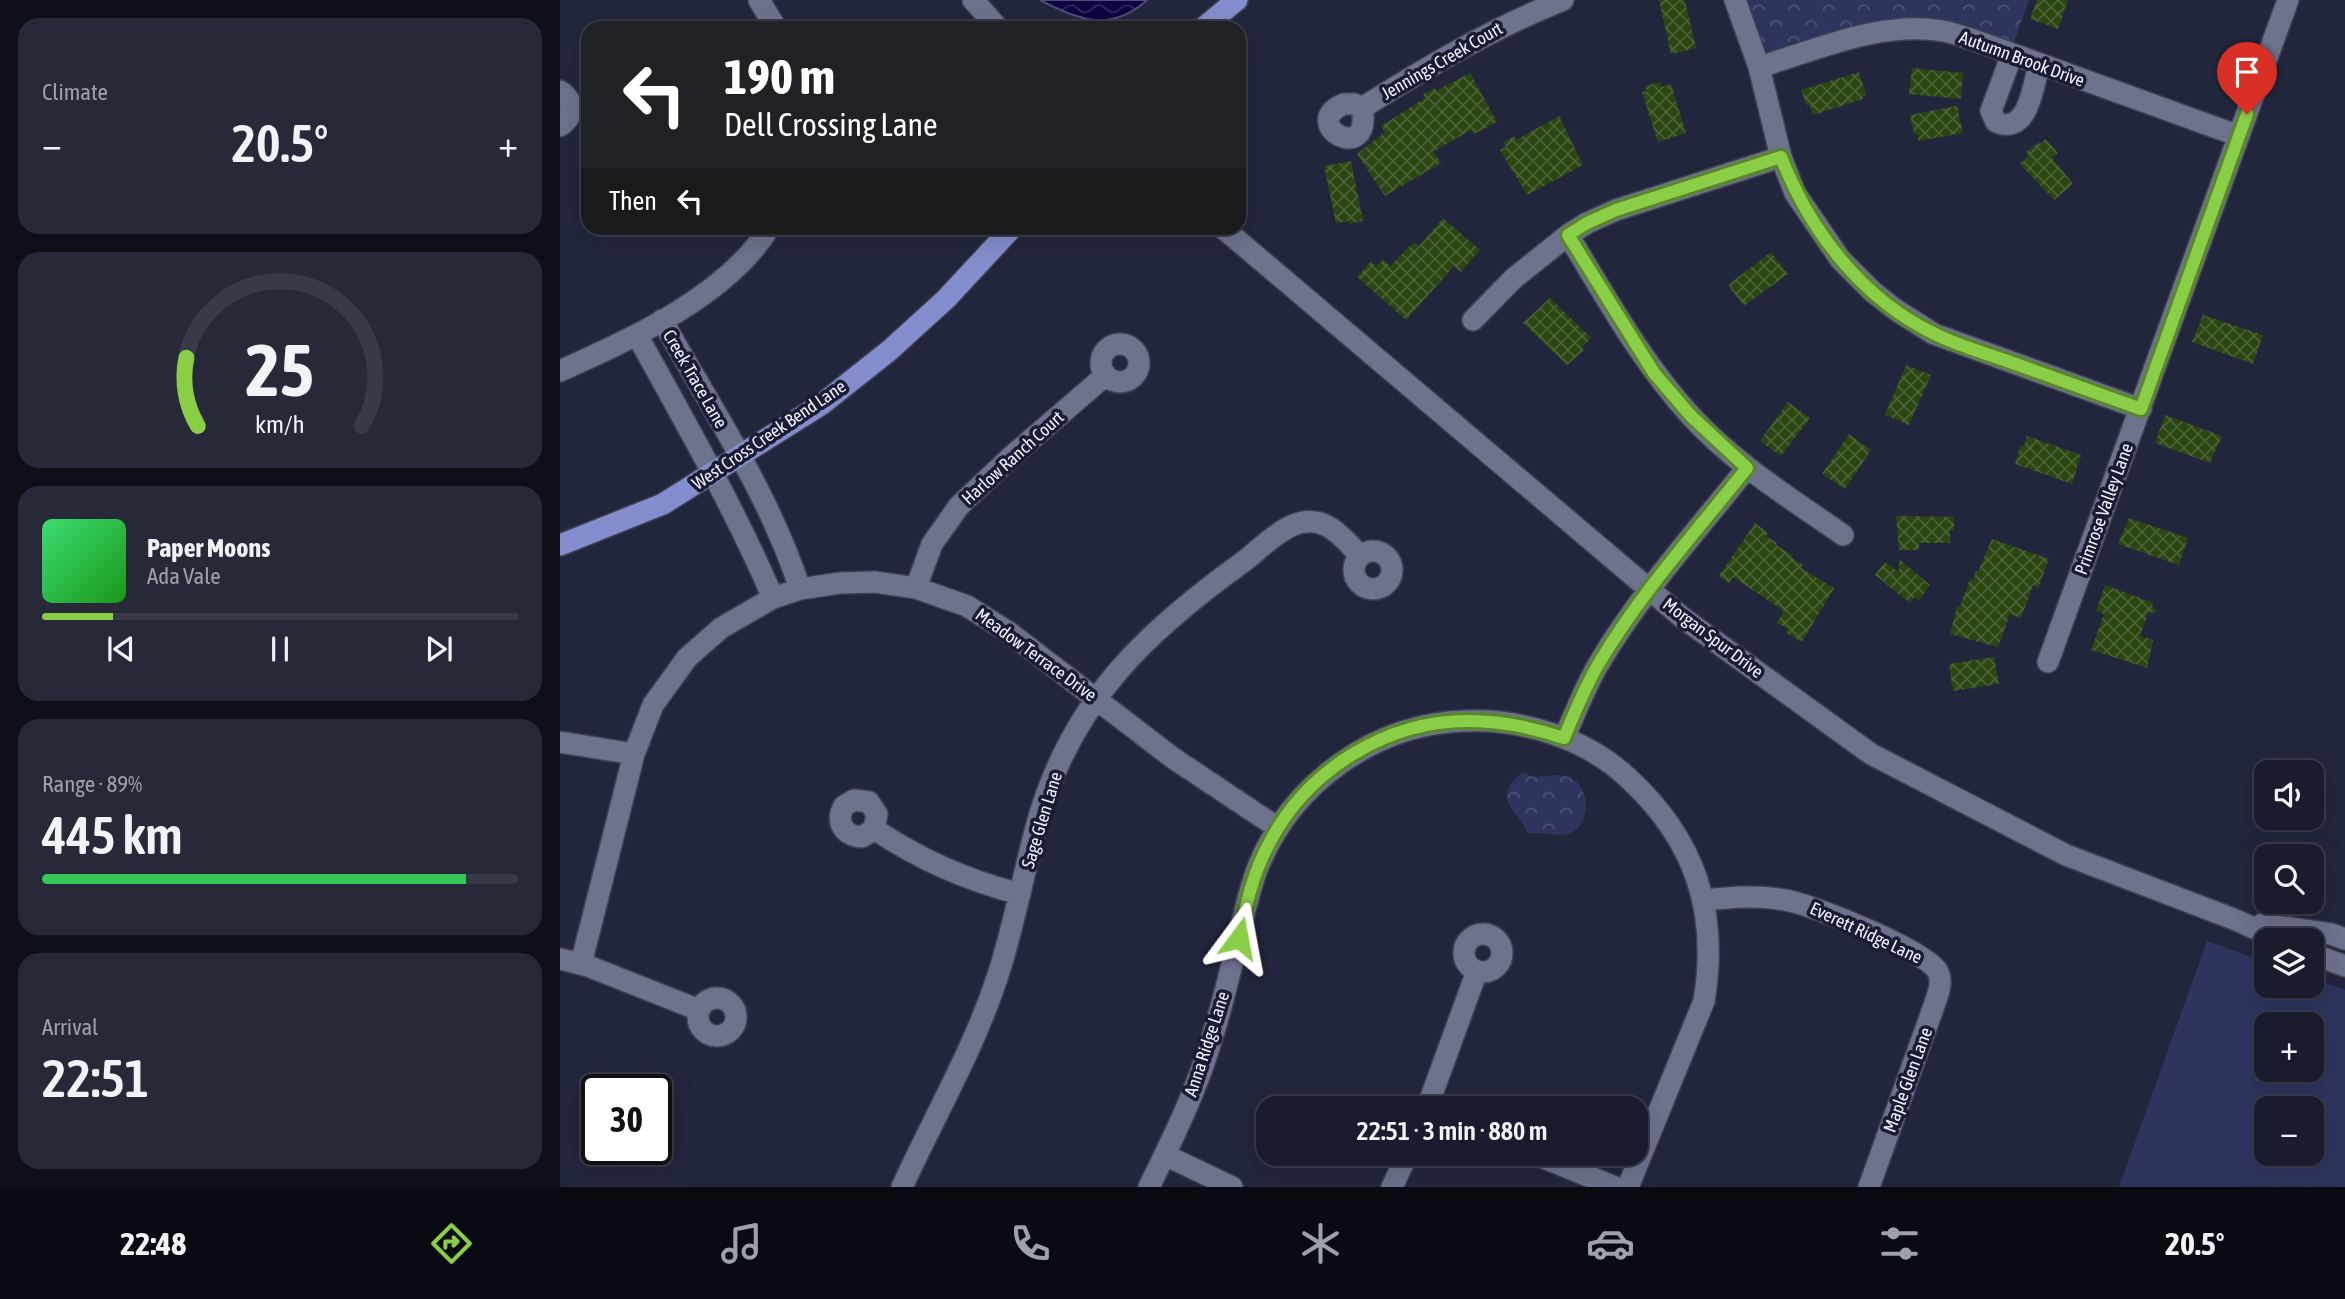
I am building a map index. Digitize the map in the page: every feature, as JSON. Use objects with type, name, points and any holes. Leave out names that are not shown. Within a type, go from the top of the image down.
[{"type":"main road","points":[[1212,21],[1237,0]]},
{"type":"main road","name":"West Cross Creek Bend Lane","points":[[560,545],[663,504],[822,404],[890,350],[946,299],[1005,235]]},
{"type":"street","points":[[759,0],[772,21]]},
{"type":"street","points":[[973,0],[992,21]]},
{"type":"street","name":"Jennings Creek Court","points":[[1362,108],[1441,59],[1521,17],[1563,0]]},
{"type":"street","points":[[1735,0],[1759,67],[1781,157],[1796,193],[1840,259],[1872,292],[1934,334],[2141,409]]},
{"type":"street","name":"Primrose Valley Lane","points":[[2048,662],[2288,0]]},
{"type":"street","name":"Autumn Brook Drive","points":[[1759,67],[1868,34],[1903,30],[1942,31],[2239,136]]},
{"type":"street","points":[[2011,54],[1992,111],[1996,122],[2005,126],[2015,125],[2022,117],[2039,65]]},
{"type":"street","points":[[560,91],[568,98],[571,110],[567,121],[560,126]]},
{"type":"street","points":[[1473,320],[1513,279],[1587,223],[1616,210],[1781,157]]},
{"type":"street","points":[[560,371],[637,335],[662,320],[738,267],[764,235]]},
{"type":"street","name":"Morgan Spur Drive","points":[[1231,235],[1683,618],[1871,754],[2066,855],[2254,928]]},
{"type":"street","points":[[1568,235],[1654,373],[1691,416],[1747,468],[1843,534]]},
{"type":"street","name":"Creek Trace Lane","points":[[662,320],[777,526],[800,589]]},
{"type":"street","name":"Creek Trace Lane","points":[[637,335],[749,541],[774,598]]},
{"type":"street","name":"Harlow Ranch Court","points":[[916,588],[932,544],[959,506],[1012,456],[1106,376]]},
{"type":"street","points":[[1564,738],[1598,665],[1650,590],[1747,468]]},
{"type":"street","name":"Sage Glen Lane","points":[[902,1187],[986,1009],[1002,965],[1048,792],[1068,746],[1115,673],[1150,634],[1286,527],[1307,521],[1322,524],[1336,532],[1360,556]]},
{"type":"street","name":"Meadow Terrace Drive","points":[[581,964],[634,754],[653,705],[687,658],[721,628],[774,598],[800,589],[857,582],[893,584],[950,599],[982,614],[1097,698],[1173,758],[1278,828]]},
{"type":"street","name":"Anna Ridge Lane","points":[[1149,1187],[1188,1104],[1210,1044],[1252,885],[1278,828],[1304,795],[1331,770],[1364,748],[1407,730],[1446,722],[1487,721],[1531,728],[1564,738],[1614,766],[1659,810],[1683,847],[1705,900],[1709,971],[1704,1001],[1628,1187]]},
{"type":"street","points":[[560,742],[634,754]]},
{"type":"street","points":[[874,829],[936,866],[974,882],[1020,894]]},
{"type":"street","name":"Everett Ridge Lane","points":[[1705,900],[1762,897],[1815,908],[1922,957],[1939,973]]},
{"type":"street","name":"Morgan Spur Drive","points":[[2236,920],[2330,934],[2345,939]]},
{"type":"street","points":[[2324,958],[2345,966]]},
{"type":"street","points":[[560,959],[581,964],[699,1010]]},
{"type":"street","points":[[1431,1096],[1477,971]]},
{"type":"street","name":"Maple Glen Lane","points":[[1869,1187],[1941,985],[1939,973]]},
{"type":"street","points":[[1165,1155],[1233,1187]]},
{"type":"street","points":[[1392,1187],[1402,1166]]},
{"type":"street","points":[[1564,1166],[1615,1187]]},
{"type":"green space","points":[[1744,0],[2029,0],[2013,45],[1964,29],[1771,52],[1762,49]]},
{"type":"green space","points":[[1523,772],[1537,777],[1561,775],[1575,781],[1582,789],[1586,805],[1582,822],[1576,829],[1562,835],[1528,833],[1508,803],[1507,796],[1513,781]]},
{"type":"green space","points":[[2207,941],[2254,958],[2254,998],[2324,998],[2324,982],[2345,990],[2345,1187],[2119,1187]]},
{"type":"water","points":[[1040,0],[1147,0],[1120,17],[1094,20],[1068,13]]},
{"type":"building","points":[[1659,0],[1685,0],[1696,48],[1671,54]]},
{"type":"building","points":[[2037,0],[2068,0],[2058,29],[2030,19]]},
{"type":"building","points":[[1912,68],[1963,73],[1961,99],[1909,94]]},
{"type":"building","points":[[1859,72],[1866,95],[1862,96],[1863,99],[1813,115],[1801,90]]},
{"type":"building","points":[[1470,73],[1497,122],[1474,134],[1471,130],[1433,152],[1441,163],[1385,196],[1357,154],[1385,132],[1381,126],[1425,98],[1423,94],[1435,88],[1436,91]]},
{"type":"building","points":[[1660,82],[1661,87],[1671,84],[1686,133],[1658,142],[1642,92],[1647,91],[1645,86]]},
{"type":"building","points":[[1957,106],[1963,133],[1919,141],[1917,134],[1914,134],[1910,115]]},
{"type":"building","points":[[1559,116],[1583,165],[1527,195],[1500,150],[1506,147],[1503,143],[1514,136],[1516,140]]},
{"type":"building","points":[[2046,139],[2058,153],[2052,158],[2073,184],[2054,200],[2020,164],[2029,156],[2026,152]]},
{"type":"building","points":[[1351,161],[1363,221],[1336,223],[1324,166]]},
{"type":"building","points":[[1443,218],[1480,250],[1461,272],[1454,266],[1406,320],[1357,277],[1371,261],[1376,267],[1383,259],[1390,266],[1414,242],[1419,246]]},
{"type":"building","points":[[1771,252],[1788,274],[1744,306],[1728,285]]},
{"type":"building","points":[[1550,298],[1591,338],[1582,348],[1584,350],[1567,365],[1523,323]]},
{"type":"building","points":[[2203,315],[2263,335],[2253,364],[2192,342]]},
{"type":"building","points":[[1906,365],[1931,375],[1909,425],[1885,415]]},
{"type":"building","points":[[1788,402],[1810,418],[1781,456],[1760,441]]},
{"type":"building","points":[[2165,415],[2222,436],[2210,463],[2155,443]]},
{"type":"building","points":[[1849,434],[1871,450],[1845,489],[1822,474]]},
{"type":"building","points":[[2027,436],[2081,455],[2072,484],[2015,464]]},
{"type":"building","points":[[1896,516],[1954,517],[1950,543],[1919,543],[1919,550],[1899,550]]},
{"type":"building","points":[[2129,518],[2188,538],[2179,565],[2118,544]]},
{"type":"building","points":[[1755,523],[1768,533],[1766,536],[1777,543],[1776,545],[1803,565],[1801,568],[1834,588],[1802,642],[1786,633],[1788,629],[1777,623],[1784,611],[1733,577],[1729,583],[1719,576]]},
{"type":"building","points":[[1992,539],[2049,559],[2038,588],[2033,585],[2021,618],[2010,614],[1998,647],[1950,634],[1957,606],[1960,607],[1970,579],[1973,580],[1976,571],[1978,572]]},
{"type":"building","points":[[1899,559],[1930,585],[1919,600],[1914,597],[1910,603],[1875,575],[1885,562],[1899,572]]},
{"type":"building","points":[[2105,585],[2153,603],[2152,606],[2157,612],[2148,613],[2140,636],[2153,640],[2147,668],[2091,650],[2104,614],[2096,611]]},
{"type":"building","points":[[1994,657],[1999,684],[1953,691],[1949,664]]},
{"type":"route","points":[[1239,938],[1257,868],[1278,828],[1299,800],[1319,780],[1354,754],[1407,730],[1460,721],[1518,725],[1564,738],[1590,680],[1622,629],[1747,468],[1691,416],[1654,373],[1568,235],[1616,210],[1781,157],[1796,193],[1815,226],[1840,259],[1872,292],[1896,310],[1934,334],[2141,409],[2247,114]]}]
